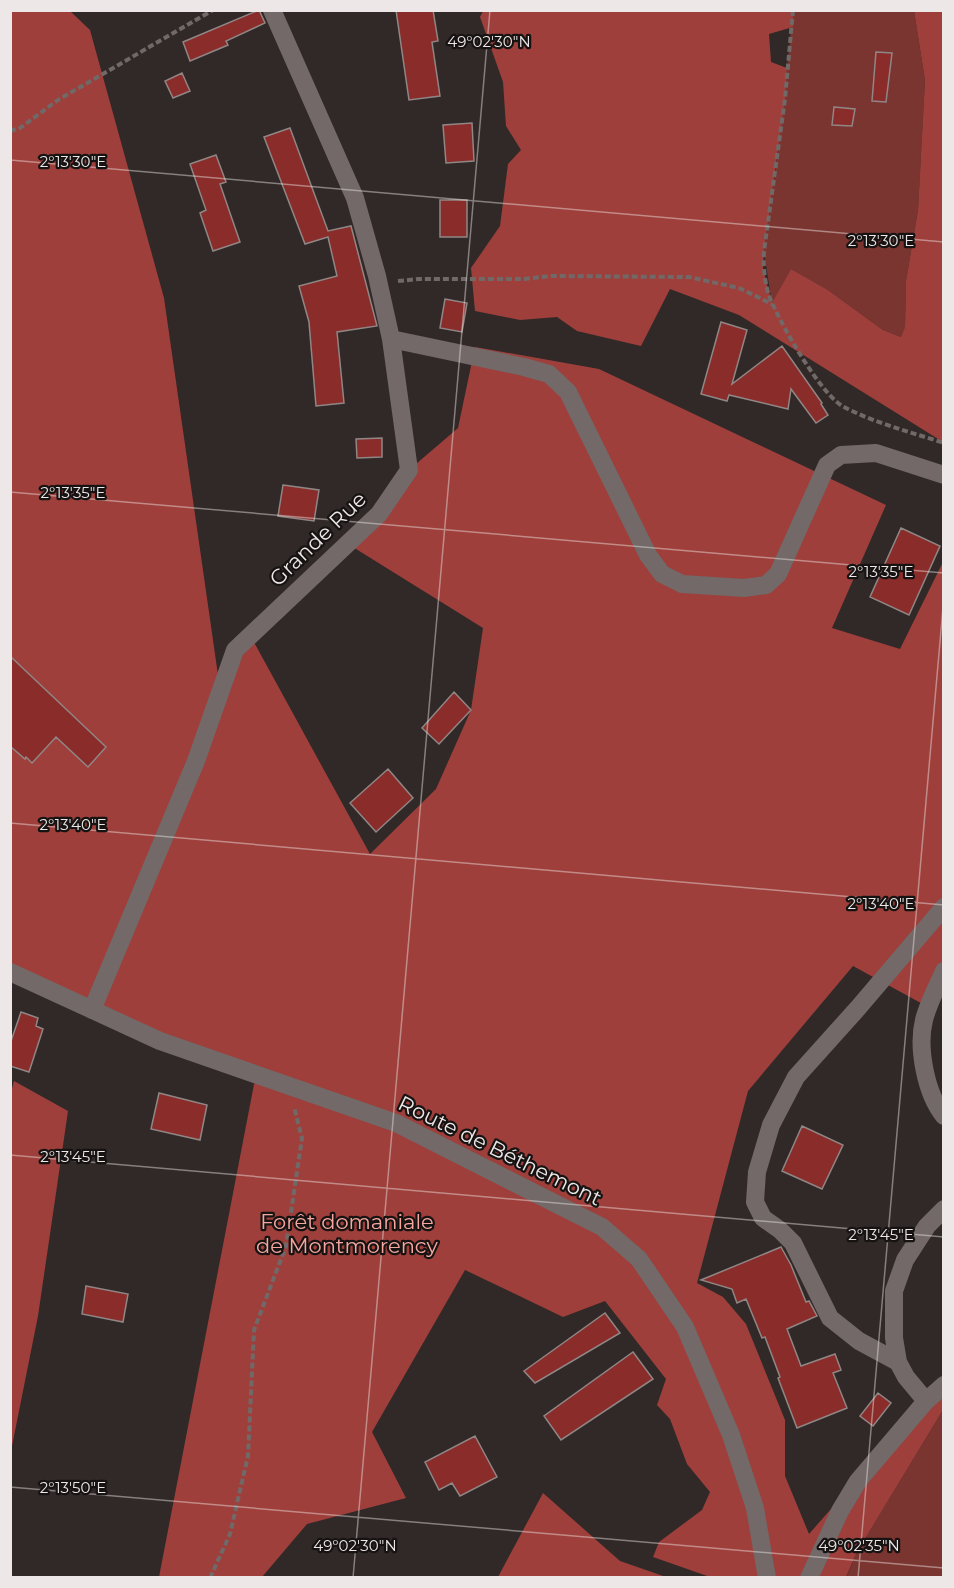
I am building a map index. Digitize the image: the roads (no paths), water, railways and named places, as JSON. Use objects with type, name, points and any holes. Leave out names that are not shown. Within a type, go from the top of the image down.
[{"type":"street","name":"Grande Rue","points":[[92,1010],[196,761],[235,650],[379,514],[409,470],[391,339],[355,198],[272,10]]},
{"type":"street","points":[[391,339],[549,374],[568,392],[648,555],[662,574],[682,584],[744,588],[766,585],[778,574],[827,465],[841,455],[876,453],[944,475]]},
{"type":"street","points":[[898,1362],[859,1341],[830,1318],[793,1243],[763,1218],[755,1202],[757,1172],[771,1125],[796,1077],[944,907]]},
{"type":"street","points":[[944,971],[924,1020],[922,1042],[925,1077],[938,1109],[944,1116]]},
{"type":"street","name":"Route de Béthemont","points":[[10,972],[160,1041],[396,1123],[602,1227],[639,1259],[685,1327],[731,1435],[755,1508],[767,1578]]},
{"type":"street","points":[[926,1401],[906,1377],[898,1362],[894,1338],[894,1291],[905,1260],[927,1226],[944,1209]]},
{"type":"street","points":[[809,1578],[840,1511],[858,1481],[926,1401],[944,1385]]},
{"type":"park label","name":"Forêt domaniale de Montmorency","points":[[347,1234]]}]
